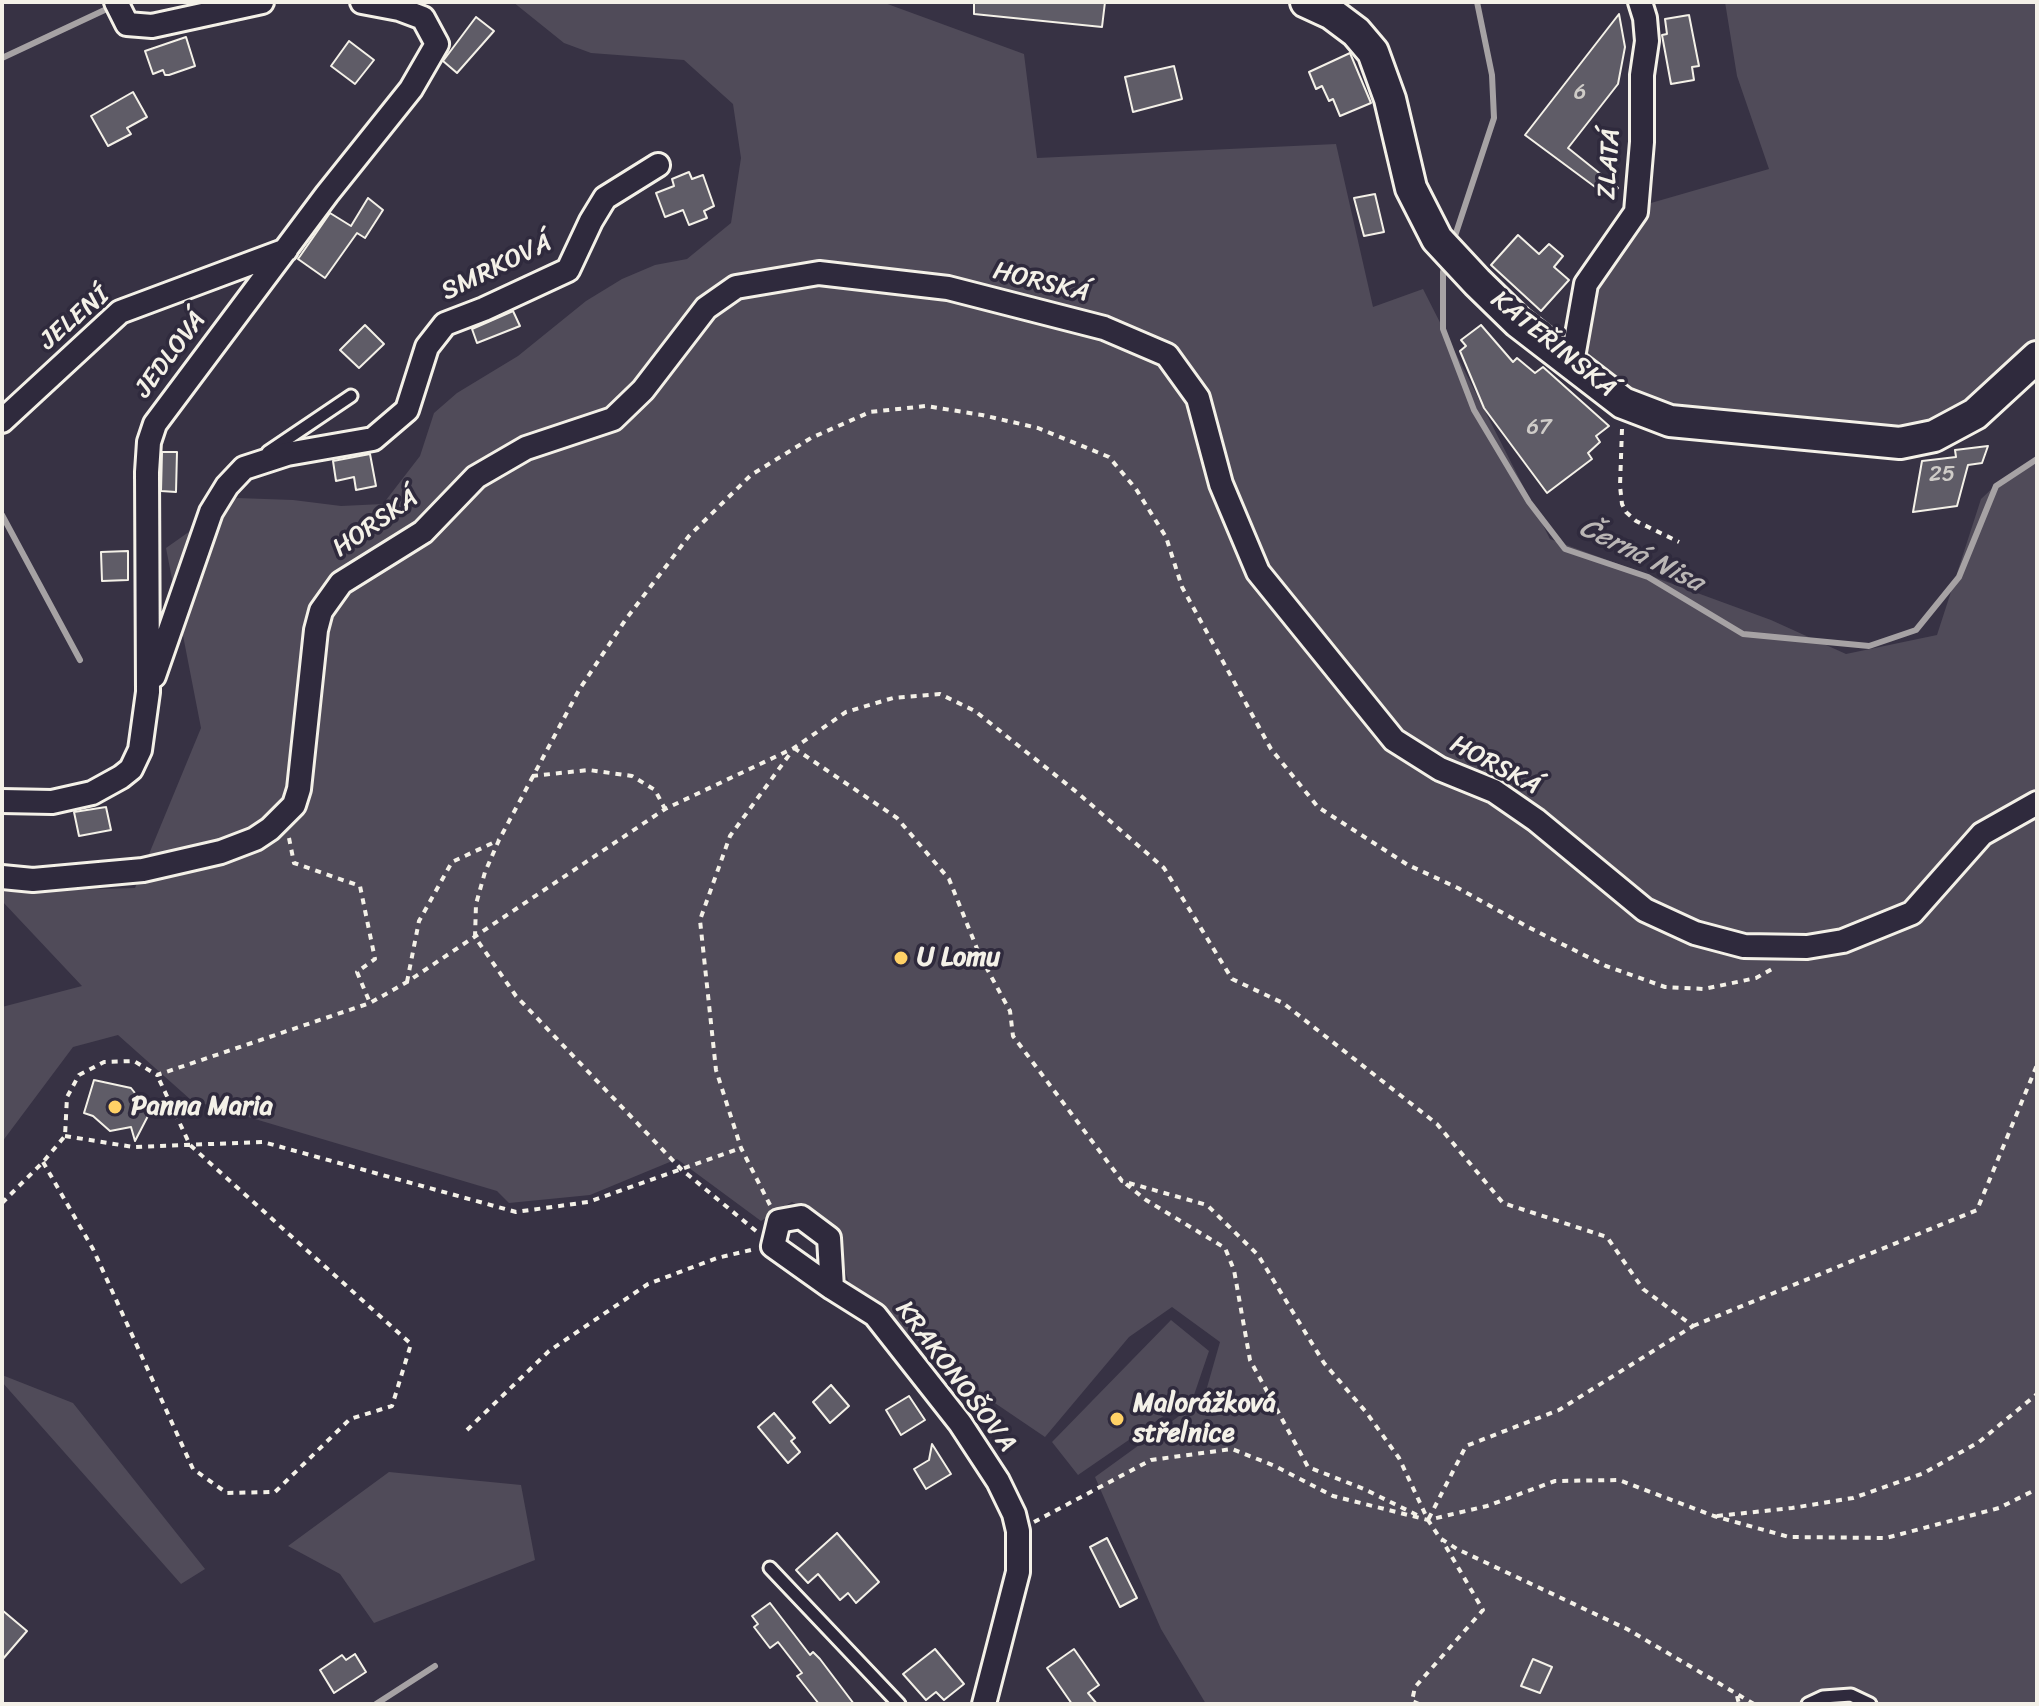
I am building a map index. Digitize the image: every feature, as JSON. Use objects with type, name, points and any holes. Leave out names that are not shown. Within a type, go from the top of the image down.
[{"type":"street","points":[[116,2],[127,24],[152,26],[262,2]]},
{"type":"street","name":"JEDLOVÁ","points":[[2,801],[52,802],[92,793],[131,769],[140,750],[148,692],[147,472],[149,442],[155,424],[327,194],[411,89],[437,44],[423,18],[399,9],[362,2]]},
{"type":"street","name":"KATEŘINSKÁ","points":[[1306,2],[1332,14],[1356,32],[1373,52],[1390,99],[1411,188],[1437,239],[1518,322],[1623,403],[1670,421],[1900,443],[1934,436],[1975,414],[2037,357]]},
{"type":"street","name":"ZLATÁ","points":[[1572,363],[1586,284],[1636,212],[1642,142],[1642,75],[1647,41],[1640,2]]},
{"type":"street","name":"SMRKOVÁ","points":[[244,468],[317,447],[373,439],[407,410],[427,347],[445,324],[568,270],[605,198],[658,165]]},
{"type":"street","name":"JELENÍ","points":[[2,421],[120,312],[287,249]]},
{"type":"street","name":"HORSKÁ","points":[[284,817],[294,805],[299,789],[316,630],[321,611],[341,583],[423,532],[476,477],[526,448],[613,419],[643,390],[706,308],[736,287],[819,273],[948,288],[1104,328],[1167,355],[1198,398],[1221,484],[1258,572],[1394,740],[1440,769],[1494,791],[1536,820],[1645,910],[1695,933],[1744,946],[1807,947],[1843,941],[1912,913],[1982,834],[2037,803]]},
{"type":"street","points":[[148,692],[211,512],[227,486],[244,468]]},
{"type":"street","points":[[2,877],[53,879],[170,865],[221,852],[255,839],[284,817]]},
{"type":"street","points":[[773,1246],[779,1221],[801,1217],[829,1238],[832,1288]]},
{"type":"street","name":"KRAKONOŠOVA","points":[[773,1246],[875,1315],[960,1423],[998,1481],[1018,1531],[1018,1572],[984,1704]]},
{"type":"lane","points":[[244,468],[351,396]]},
{"type":"lane","points":[[770,1568],[899,1704]]},
{"type":"lane","points":[[1808,1704],[1823,1697],[1851,1695],[1870,1704]]},
{"type":"path","points":[[1623,403],[1622,504],[1636,521],[1679,542]]},
{"type":"path","points":[[773,1246],[681,1169],[516,996],[475,937],[476,904],[499,840],[579,690],[626,619],[689,536],[751,475],[811,438],[870,412],[926,406],[1038,428],[1109,457],[1136,489],[1166,537],[1182,587],[1271,749],[1318,807],[1408,865],[1606,966],[1665,987],[1704,989],[1756,978],[1807,947]]},
{"type":"path","points":[[157,1075],[370,1003],[407,982],[665,809],[794,748],[846,712],[893,698],[940,694],[975,711],[1079,794],[1164,868],[1232,979],[1283,1003],[1437,1124],[1503,1203],[1607,1237],[1643,1289],[1693,1326]]},
{"type":"path","points":[[779,1221],[741,1148],[716,1070],[700,920],[730,836],[794,748]]},
{"type":"path","points":[[794,748],[897,818],[949,879],[980,956],[1010,1011],[1013,1036],[1122,1181],[1146,1200],[1225,1248],[1234,1270],[1250,1360],[1308,1467],[1364,1489],[1428,1520]]},
{"type":"path","points":[[532,776],[589,770],[632,776],[655,790],[665,809]]},
{"type":"path","points":[[284,817],[294,863],[360,886],[375,959],[357,972],[370,1003]]},
{"type":"path","points":[[407,982],[419,921],[452,862],[499,840]]},
{"type":"path","points":[[2,1203],[65,1136],[67,1097],[79,1075],[104,1062],[134,1061],[157,1075],[190,1145],[411,1344],[392,1406],[350,1419],[275,1492],[227,1493],[193,1469],[93,1249],[43,1162]]},
{"type":"path","points":[[1428,1520],[1466,1446],[1559,1410],[1693,1326],[1977,1210],[2037,1065]]},
{"type":"path","points":[[65,1136],[133,1147],[263,1142],[516,1212],[588,1202],[741,1148]]},
{"type":"path","points":[[1122,1181],[1207,1205],[1258,1255],[1324,1363],[1366,1412],[1399,1458],[1428,1520],[1483,1610],[1415,1687],[1412,1701],[1419,1704]]},
{"type":"path","points":[[467,1430],[549,1351],[648,1284],[717,1258],[773,1246]]},
{"type":"path","points":[[1714,1516],[1853,1498],[1924,1473],[1979,1442],[2037,1394]]},
{"type":"path","points":[[1018,1531],[1151,1460],[1232,1449],[1275,1466],[1333,1496],[1428,1520],[1487,1506],[1555,1481],[1619,1480],[1714,1516],[1789,1537],[1886,1538],[1999,1508],[2037,1489]]},
{"type":"path","points":[[1440,1538],[1457,1549],[1627,1629],[1754,1704]]},
{"type":"path","points":[[1737,1696],[1739,1704]]},
{"type":"shaded area","points":[[513,2],[882,2],[1024,54],[1037,158],[1336,144],[1373,307],[1423,289],[1550,539],[1771,620],[1846,654],[1937,635],[1981,499],[2000,481],[2037,463],[2037,1704],[1206,1704],[1161,1629],[1095,1477],[1204,1398],[1220,1342],[1172,1307],[1129,1337],[1045,1437],[955,1376],[944,1338],[923,1345],[850,1286],[831,1228],[792,1202],[761,1221],[677,1159],[590,1195],[509,1203],[497,1191],[191,1100],[118,1035],[73,1047],[2,1142],[2,1007],[82,986],[2,901],[2,892],[135,888],[201,728],[166,548],[237,498],[341,506],[383,504],[420,456],[434,413],[457,393],[518,356],[586,301],[622,279],[655,265],[687,259],[731,223],[741,158],[733,104],[684,60],[591,53],[564,43]]},
{"type":"shaded area","points":[[1725,2],[2037,2],[2037,342],[1968,405],[1930,425],[1899,432],[1673,410],[1629,393],[1589,367],[1585,323],[1592,286],[1644,205],[1769,169],[1737,76]]},
{"type":"shaded area","name":"Malorážková střelnice","points":[[1171,1320],[1209,1351],[1194,1395],[1078,1475],[1052,1442]]},
{"type":"shaded area","points":[[2,1375],[73,1403],[205,1569],[181,1584],[2,1382]]},
{"type":"shaded area","points":[[389,1472],[521,1485],[535,1560],[374,1623],[340,1574],[288,1546]]},
{"type":"building","points":[[974,2],[1105,2],[1102,27],[974,14]]},
{"type":"building","points":[[1619,14],[1625,47],[1618,84],[1568,148],[1618,188],[1610,198],[1525,135]]},
{"type":"building","points":[[1689,15],[1699,66],[1692,67],[1694,80],[1671,84],[1662,35],[1667,34],[1665,19]]},
{"type":"building","points":[[476,17],[494,31],[457,73],[443,61]]},
{"type":"building","points":[[186,37],[195,66],[169,75],[165,75],[163,70],[153,74],[145,51]]},
{"type":"building","points":[[349,41],[374,60],[355,84],[331,66]]},
{"type":"building","points":[[1350,53],[1371,103],[1340,116],[1333,99],[1329,101],[1322,86],[1316,89],[1309,72]]},
{"type":"building","points":[[1174,66],[1182,99],[1133,112],[1125,77]]},
{"type":"building","points":[[133,92],[147,117],[127,128],[131,134],[108,146],[91,116]]},
{"type":"building","points":[[689,172],[692,179],[703,175],[714,206],[704,211],[707,218],[689,225],[683,210],[665,217],[656,193],[674,186],[672,179]]},
{"type":"building","points":[[1375,194],[1384,232],[1364,236],[1354,198]]},
{"type":"building","points":[[368,198],[383,210],[365,238],[357,233],[325,278],[298,259],[330,213],[351,226]]},
{"type":"building","points":[[1518,235],[1539,254],[1549,244],[1563,256],[1554,267],[1569,280],[1541,311],[1491,265]]},
{"type":"building","points":[[513,311],[520,326],[477,343],[472,329]]},
{"type":"building","points":[[365,325],[384,344],[359,368],[340,350]]},
{"type":"building","points":[[1481,325],[1513,362],[1517,358],[1535,373],[1543,367],[1609,426],[1596,436],[1600,442],[1588,453],[1592,459],[1547,493],[1484,408],[1460,351],[1466,346],[1461,340]]},
{"type":"building","points":[[1988,446],[1982,463],[1968,465],[1957,506],[1913,512],[1922,461],[1956,457],[1955,450]]},
{"type":"building","points":[[162,452],[177,452],[176,492],[161,491]]},
{"type":"building","points":[[370,454],[376,486],[356,490],[354,477],[336,481],[333,461]]},
{"type":"building","points":[[128,551],[128,580],[102,581],[101,552]]},
{"type":"building","points":[[106,807],[111,830],[79,836],[74,812]]},
{"type":"building","name":"Panna Maria","points":[[94,1080],[131,1088],[150,1112],[135,1141],[131,1127],[110,1131],[93,1116],[84,1113]]},
{"type":"building","points":[[831,1385],[849,1406],[830,1423],[813,1402]]},
{"type":"building","points":[[909,1396],[925,1420],[901,1435],[886,1410]]},
{"type":"building","points":[[774,1413],[795,1438],[791,1441],[800,1452],[788,1463],[758,1427]]},
{"type":"building","points":[[932,1444],[951,1474],[926,1489],[914,1469],[929,1460]]},
{"type":"building","points":[[837,1533],[879,1582],[856,1603],[848,1593],[840,1600],[818,1574],[808,1583],[796,1570]]},
{"type":"building","points":[[1107,1538],[1137,1598],[1120,1607],[1090,1547]]},
{"type":"building","points":[[770,1603],[810,1655],[813,1652],[820,1659],[854,1704],[819,1704],[797,1676],[802,1673],[778,1642],[770,1648],[754,1627],[758,1624],[752,1616]]},
{"type":"building","points":[[2,1610],[27,1631],[2,1660]]},
{"type":"building","points":[[935,1649],[964,1684],[944,1700],[936,1692],[926,1700],[903,1674]]},
{"type":"building","points":[[1074,1649],[1099,1685],[1088,1693],[1097,1704],[1072,1704],[1047,1668]]},
{"type":"building","points":[[355,1654],[366,1672],[334,1693],[320,1670],[342,1655],[346,1660]]},
{"type":"building","points":[[1533,1659],[1552,1667],[1540,1693],[1521,1686]]},
{"type":"waterway","name":"Černá Nisa","points":[[1453,242],[1494,118],[1492,75],[1477,2]]},
{"type":"waterway","name":"Černá Nisa","points":[[2,58],[111,7]]},
{"type":"waterway","name":"Černá Nisa","points":[[1445,264],[1443,329],[1474,410],[1529,502],[1565,549],[1648,577],[1743,634],[1869,646],[1916,630],[1959,577],[1996,486],[2037,459]]},
{"type":"waterway","points":[[2,515],[80,660]]},
{"type":"waterway","points":[[376,1704],[435,1666]]},
{"type":"place","name":"U Lomu","points":[[901,958]]},
{"type":"place","name":"Panna Maria","points":[[115,1107]]},
{"type":"place","name":"Malorážková střelnice","points":[[1117,1419]]}]
